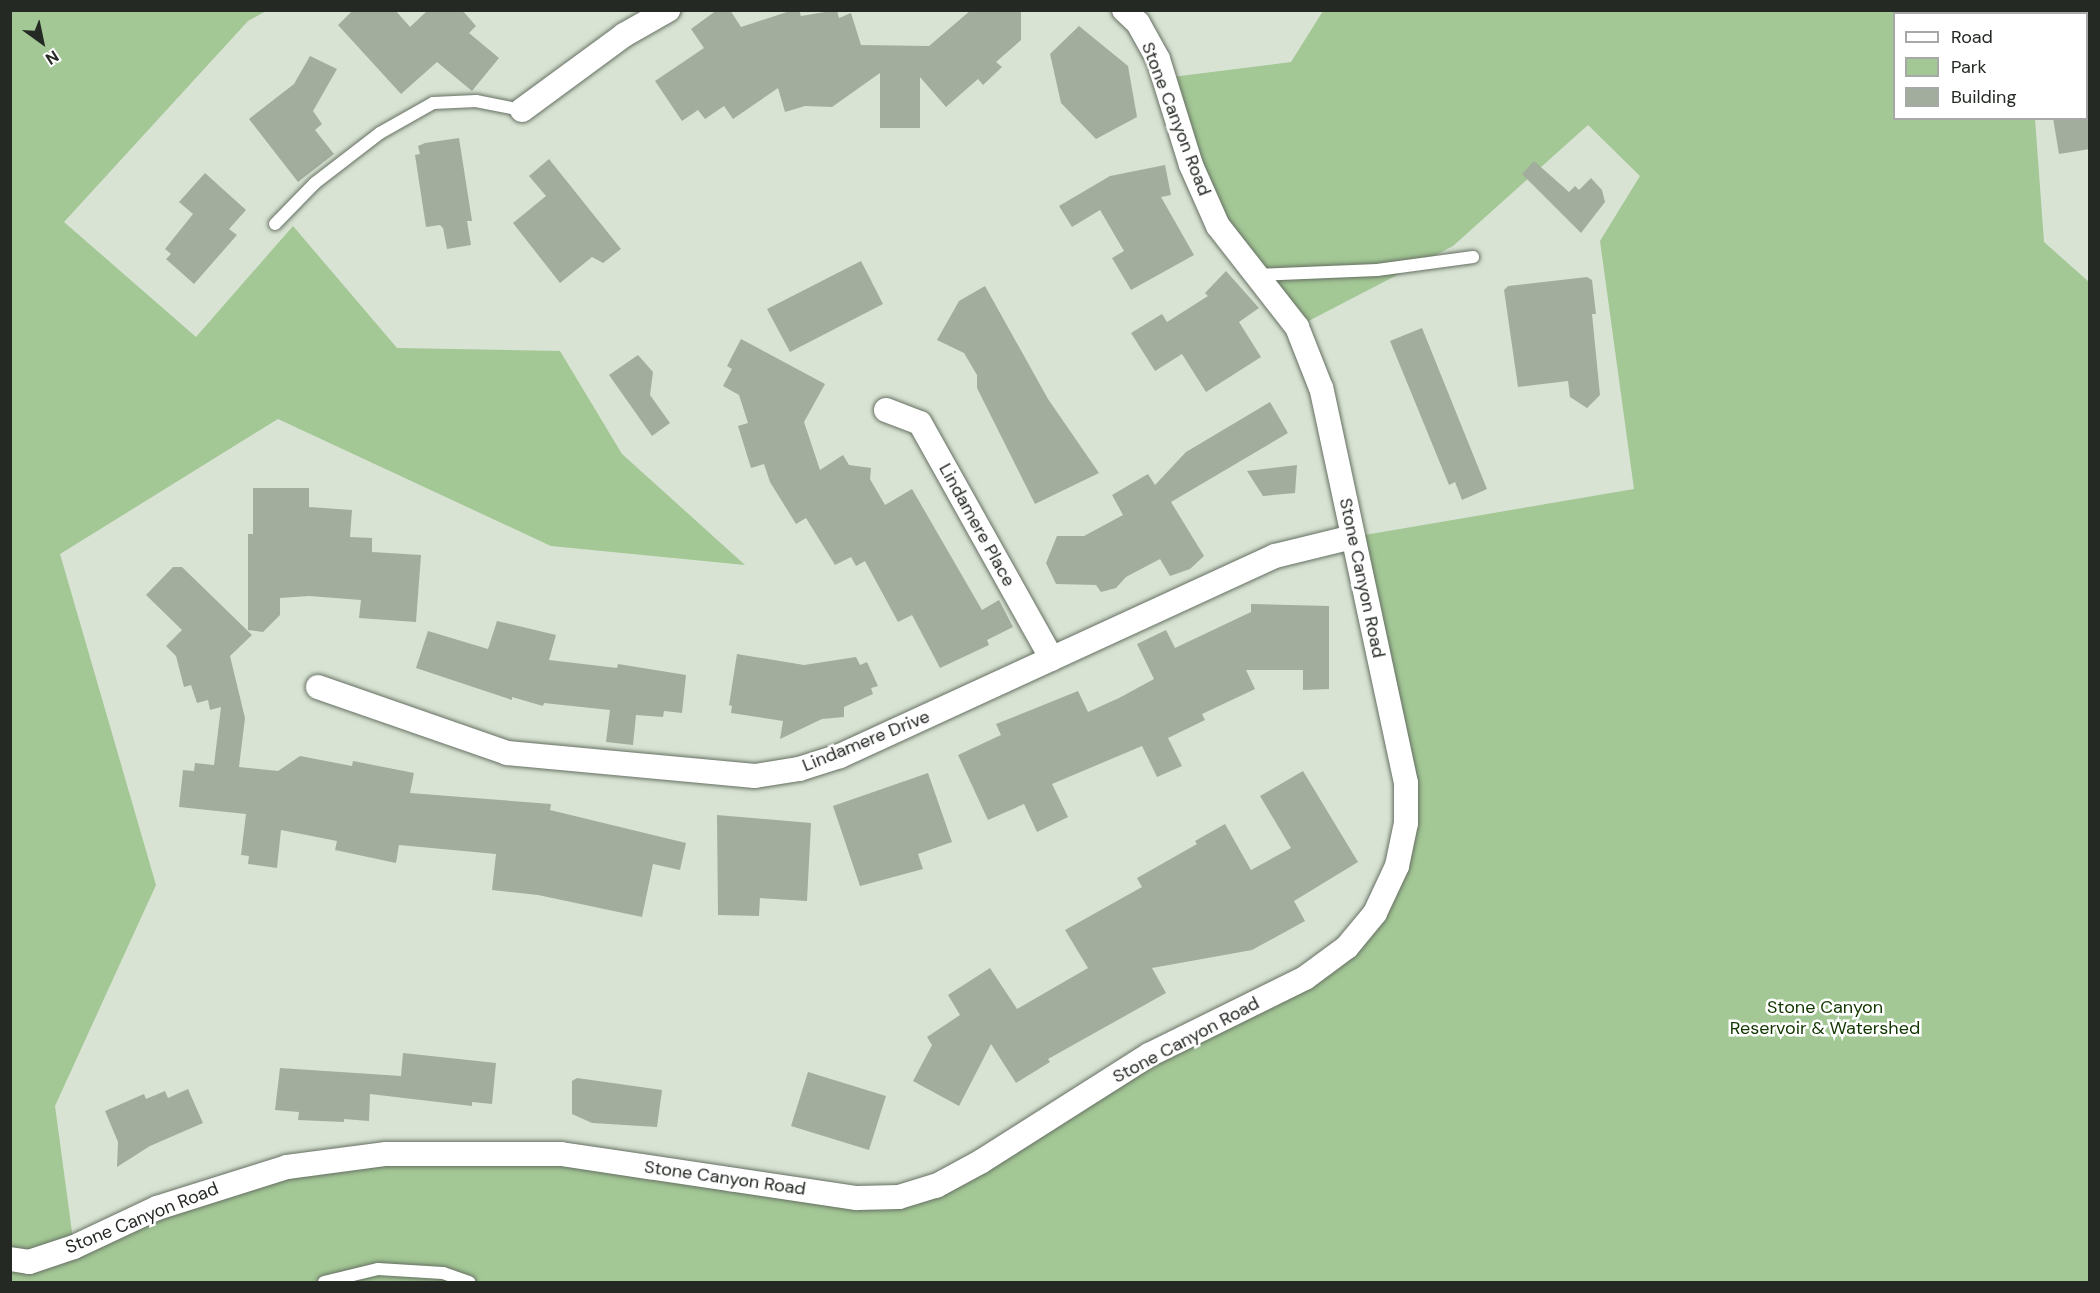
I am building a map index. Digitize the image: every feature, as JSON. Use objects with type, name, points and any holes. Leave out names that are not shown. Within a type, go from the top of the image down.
[{"type":"street","points":[[522,110],[624,35],[668,10]]},
{"type":"street","name":"Stone Canyon Road","points":[[10,1259],[29,1262],[74,1248],[157,1208],[258,1175],[287,1167],[386,1154],[561,1154],[857,1198],[899,1197],[936,1186],[1149,1055],[1305,978],[1347,947],[1375,913],[1397,866],[1406,823],[1406,783],[1321,388],[1297,327],[1218,226],[1191,165],[1158,59],[1138,23],[1124,10]]},
{"type":"street","name":"Lindamere Place","points":[[886,410],[920,423],[1052,658]]},
{"type":"street","name":"Lindamere Drive","points":[[318,687],[507,753],[755,776],[800,770],[840,756],[1275,556],[1353,537]]},
{"type":"lane","points":[[275,224],[315,183],[380,133],[433,103],[476,101],[522,110]]},
{"type":"lane","points":[[1256,275],[1377,270],[1473,257]]},
{"type":"lane","points":[[324,1282],[378,1269],[443,1273],[469,1282]]},
{"type":"green space","name":"Stone Canyon Reservoir & Watershed","points":[[10,11],[266,11],[248,21],[64,222],[196,337],[293,226],[397,348],[560,351],[622,454],[745,565],[551,546],[278,419],[60,554],[156,885],[55,1106],[74,1247],[228,1183],[471,1152],[899,1197],[1347,947],[1406,823],[1353,537],[1634,489],[1600,241],[1640,176],[1588,125],[1453,246],[1297,327],[1218,226],[1164,78],[1291,62],[1323,11],[2014,12],[1893,12],[1893,120],[2035,120],[2044,242],[2089,282],[2089,1282],[11,1282]]},
{"type":"building","points":[[353,10],[395,10],[410,27],[428,10],[462,10],[476,26],[469,33],[499,58],[472,91],[437,62],[401,94],[338,25]]},
{"type":"building","points":[[717,10],[730,10],[741,27],[793,10],[799,10],[801,16],[837,10],[839,18],[851,13],[861,45],[929,46],[971,10],[1021,10],[1021,40],[996,62],[1002,67],[983,85],[978,79],[946,107],[920,77],[920,128],[880,128],[880,73],[832,107],[805,106],[785,112],[778,88],[733,119],[724,106],[705,119],[698,110],[682,121],[655,81],[704,48],[691,29]]},
{"type":"building","points":[[1079,26],[1128,66],[1137,117],[1096,139],[1061,103],[1050,54]]},
{"type":"building","points":[[310,56],[337,69],[313,111],[322,124],[315,130],[334,154],[298,182],[249,119],[294,84]]},
{"type":"building","points":[[2090,118],[2090,149],[2059,154],[2053,120],[2088,120]]},
{"type":"building","points":[[459,138],[472,221],[467,221],[471,245],[447,249],[443,228],[440,225],[426,227],[415,155],[420,154],[418,146],[425,143]]},
{"type":"building","points":[[549,159],[621,249],[603,263],[592,257],[560,283],[513,223],[546,196],[529,176]]},
{"type":"building","points":[[1534,161],[1569,192],[1575,186],[1579,190],[1591,178],[1602,190],[1605,202],[1581,233],[1522,174]]},
{"type":"building","points":[[1165,165],[1171,195],[1161,197],[1194,255],[1131,290],[1112,258],[1124,251],[1100,210],[1072,227],[1059,206],[1110,176]]},
{"type":"building","points":[[205,173],[246,210],[229,229],[237,235],[194,284],[166,259],[171,254],[165,249],[193,214],[179,202]]},
{"type":"building","points":[[861,261],[883,304],[790,352],[767,309]]},
{"type":"building","points":[[1226,271],[1259,308],[1239,322],[1261,357],[1206,392],[1182,354],[1155,371],[1131,333],[1162,314],[1167,322],[1208,296],[1205,293]]},
{"type":"building","points":[[1587,277],[1592,280],[1596,314],[1592,314],[1600,395],[1587,408],[1570,397],[1568,381],[1518,387],[1504,290],[1508,286]]},
{"type":"building","points":[[985,286],[1048,399],[1099,473],[1035,504],[977,388],[977,375],[964,353],[937,340],[959,301]]},
{"type":"building","points":[[1422,328],[1487,489],[1462,500],[1455,482],[1449,485],[1390,341]]},
{"type":"building","points":[[741,339],[825,384],[804,422],[820,470],[843,455],[849,465],[871,468],[870,479],[885,505],[912,489],[982,610],[999,600],[1013,627],[987,640],[989,645],[940,668],[912,615],[898,622],[865,561],[856,566],[851,557],[835,565],[806,518],[796,524],[770,482],[764,464],[751,468],[738,426],[748,423],[739,395],[723,386],[732,369],[727,366]]},
{"type":"building","points":[[638,355],[653,372],[650,395],[670,423],[652,436],[609,375]]},
{"type":"building","points":[[1270,402],[1288,433],[1171,502],[1204,556],[1190,569],[1170,576],[1160,559],[1126,577],[1116,588],[1101,592],[1096,585],[1056,584],[1046,563],[1057,536],[1084,536],[1123,515],[1112,495],[1148,474],[1155,485],[1186,452]]},
{"type":"building","points":[[1297,465],[1295,493],[1263,496],[1247,471]]},
{"type":"building","points":[[253,488],[309,488],[309,507],[352,510],[350,537],[372,538],[372,552],[421,555],[416,622],[359,618],[361,600],[309,596],[280,598],[280,615],[263,632],[248,630],[248,534],[253,534]]},
{"type":"building","points":[[173,567],[182,567],[252,635],[230,656],[245,718],[239,767],[278,771],[300,756],[352,766],[353,761],[414,773],[410,793],[551,804],[550,810],[686,843],[680,870],[653,864],[642,917],[538,895],[492,890],[496,854],[399,845],[396,863],[335,850],[337,841],[281,830],[277,868],[248,864],[249,856],[241,855],[246,814],[179,807],[183,770],[194,771],[195,763],[214,765],[221,707],[210,710],[208,700],[197,703],[191,685],[184,687],[176,656],[166,646],[182,630],[146,595]]},
{"type":"building","points":[[1251,604],[1329,606],[1329,689],[1303,690],[1303,670],[1246,670],[1255,689],[1202,714],[1205,720],[1168,738],[1182,766],[1157,777],[1142,746],[1052,784],[1068,817],[1037,832],[1024,804],[988,820],[958,755],[1001,735],[996,724],[1078,691],[1088,712],[1119,698],[1154,679],[1137,644],[1166,630],[1175,648],[1251,612]]},
{"type":"building","points":[[497,621],[556,635],[549,660],[617,668],[618,664],[686,675],[682,713],[664,711],[663,717],[636,715],[633,745],[606,742],[610,710],[544,703],[543,706],[512,697],[512,700],[416,668],[428,631],[488,649]]},
{"type":"building","points":[[737,654],[804,665],[856,657],[860,665],[867,662],[878,686],[871,688],[873,694],[844,707],[844,717],[822,719],[780,739],[783,721],[731,713],[732,706],[729,705]]},
{"type":"building","points":[[1303,771],[1358,862],[1294,901],[1305,921],[1252,950],[1152,968],[1166,993],[1048,1059],[1050,1062],[1016,1083],[991,1044],[959,1106],[913,1081],[932,1045],[927,1037],[960,1015],[948,995],[990,968],[1017,1009],[1088,968],[1065,930],[1142,887],[1137,878],[1197,844],[1195,841],[1225,824],[1251,870],[1291,848],[1260,796]]},
{"type":"building","points":[[928,773],[952,842],[918,854],[923,869],[860,886],[833,806]]},
{"type":"building","points":[[717,815],[811,823],[807,901],[760,898],[759,916],[718,915]]},
{"type":"building","points":[[403,1053],[496,1063],[492,1104],[472,1102],[472,1106],[370,1094],[369,1121],[344,1119],[344,1122],[298,1120],[299,1112],[275,1110],[280,1068],[401,1076]]},
{"type":"building","points":[[808,1072],[886,1096],[869,1150],[791,1126]]},
{"type":"building","points":[[577,1078],[662,1090],[657,1127],[592,1123],[572,1114],[572,1081]]},
{"type":"building","points":[[188,1089],[203,1123],[150,1146],[117,1167],[118,1142],[105,1111],[144,1094],[146,1099],[165,1091],[168,1098]]}]
